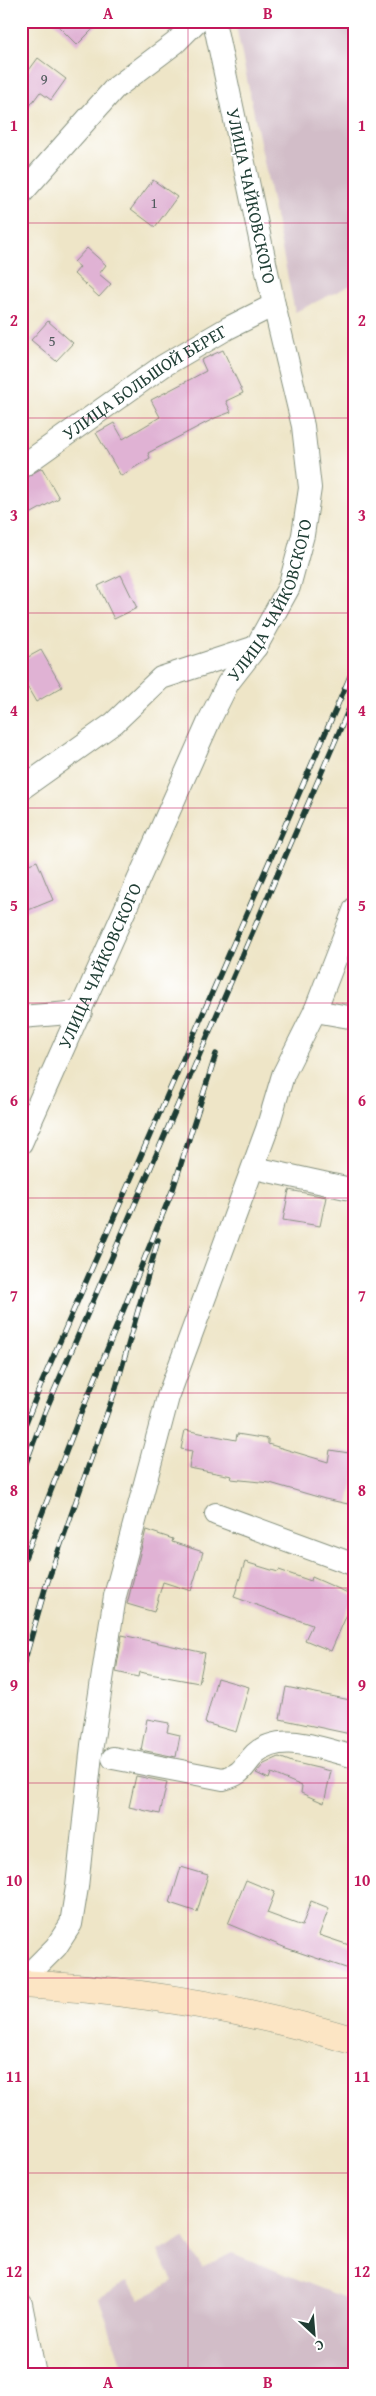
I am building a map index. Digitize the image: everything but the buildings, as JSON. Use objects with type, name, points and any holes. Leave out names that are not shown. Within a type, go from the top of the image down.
[{"type":"street","points":[[21,194],[114,89],[175,43],[196,21]]},
{"type":"street","name":"УЛИЦА ЧАЙКОВСКОГО","points":[[21,1143],[210,719],[228,683],[256,647],[288,586],[303,535],[310,488],[304,426],[274,305],[214,21]]},
{"type":"street","name":"УЛИЦА БОЛЬШОЙ БЕРЕГ","points":[[21,467],[163,366],[228,328],[274,305]]},
{"type":"street","points":[[21,789],[114,723],[162,678],[256,647]]},
{"type":"street","points":[[21,1983],[56,1947],[71,1924],[92,1745],[115,1596],[168,1397],[267,1129],[283,1075],[315,1012],[355,908]]},
{"type":"street","points":[[21,1017],[81,1012]]},
{"type":"street","points":[[315,1012],[355,1018]]},
{"type":"street","points":[[264,1170],[355,1190]]},
{"type":"street","points":[[216,1514],[355,1565]]},
{"type":"street","points":[[113,1758],[224,1779],[236,1776],[254,1755],[265,1747],[277,1742],[293,1742],[355,1757]]},
{"type":"street","points":[[21,1983],[147,1995],[228,2008],[355,2041]]},
{"type":"street","points":[[21,2304],[35,2375]]},
{"type":"shaded area","points":[[235,21],[355,21],[355,283],[295,312]]},
{"type":"shaded area","points":[[184,2238],[202,2268],[232,2253],[355,2302],[355,2375],[125,2375],[99,2298],[128,2281],[139,2299],[173,2281],[158,2252]]},
{"type":"railway","points":[[21,1435],[40,1387],[355,665]]},
{"type":"railway","points":[[21,1476],[45,1412],[355,695]]},
{"type":"railway","points":[[21,1568],[81,1413],[173,1189],[216,1054]]},
{"type":"railway","points":[[21,1673],[45,1589],[116,1388],[158,1240]]}]
